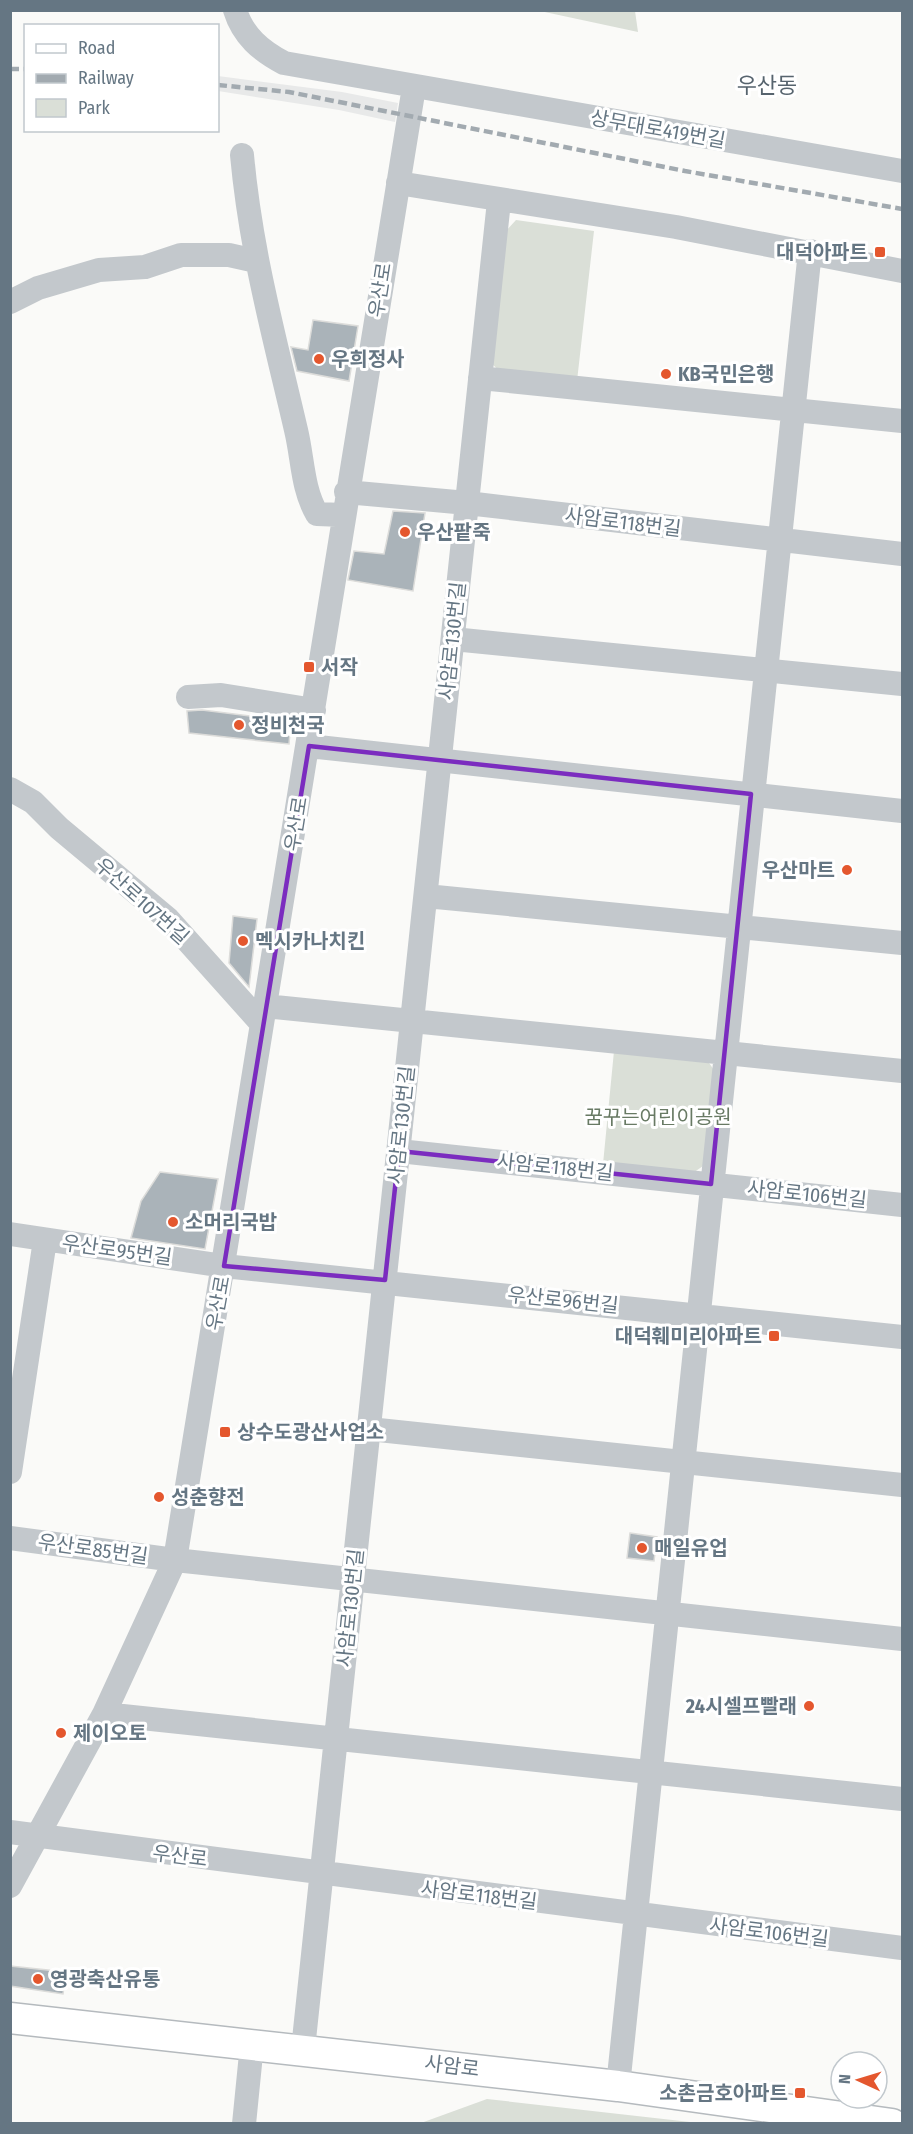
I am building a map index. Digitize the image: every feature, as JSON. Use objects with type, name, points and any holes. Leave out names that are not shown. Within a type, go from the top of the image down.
[{"type":"main road","name":"사암로","points":[[10,2018],[618,2086],[892,2124]]},
{"type":"street","name":"상무대로419번길","points":[[235,10],[247,35],[264,52],[284,63],[903,171]]},
{"type":"street","name":"우산로","points":[[10,1886],[104,1714],[175,1560],[309,746],[345,504],[414,87]]},
{"type":"street","points":[[10,302],[38,288],[99,270],[145,267],[182,255],[229,255],[255,261],[242,154]]},
{"type":"street","points":[[398,183],[810,251],[903,271]]},
{"type":"street","name":"사암로130번길","points":[[303,2049],[499,201]]},
{"type":"street","points":[[618,2086],[751,794],[810,251]]},
{"type":"street","name":"사암로118번길","points":[[255,261],[297,432],[307,498],[317,514],[345,504],[467,503],[779,540]]},
{"type":"street","points":[[480,378],[903,421]]},
{"type":"street","points":[[779,540],[903,554]]},
{"type":"street","points":[[453,639],[903,684]]},
{"type":"street","points":[[188,697],[221,695],[314,710]]},
{"type":"street","points":[[309,746],[903,811]]},
{"type":"street","name":"우산로107번길","points":[[10,789],[33,802],[59,828],[168,919],[264,1015]]},
{"type":"street","points":[[426,896],[903,944]]},
{"type":"street","points":[[264,1015],[412,1021],[903,1071]]},
{"type":"street","name":"사암로118번길","points":[[399,1150],[711,1184]]},
{"type":"street","name":"사암로106번길","points":[[711,1184],[903,1205]]},
{"type":"street","name":"우산로95번길","points":[[10,1234],[224,1266]]},
{"type":"street","points":[[10,1472],[17,1392],[45,1240]]},
{"type":"street","name":"우산로96번길","points":[[224,1266],[385,1281],[903,1337]]},
{"type":"street","points":[[369,1429],[903,1485]]},
{"type":"street","name":"우산로85번길","points":[[10,1538],[175,1560]]},
{"type":"street","points":[[175,1560],[903,1639]]},
{"type":"street","points":[[104,1714],[650,1774],[903,1799]]},
{"type":"street","points":[[10,1832],[37,1837]]},
{"type":"street","name":"우산로","points":[[37,1837],[322,1875]]},
{"type":"street","name":"사암로118번길","points":[[322,1875],[636,1915]]},
{"type":"street","name":"사암로106번길","points":[[636,1915],[903,1948]]},
{"type":"street","points":[[244,2124],[252,2044]]},
{"type":"highlighted area","points":[[309,746],[751,794],[711,1184],[399,1151],[385,1280],[224,1266]]},
{"type":"shaded area","points":[[219,76],[342,92],[398,103],[395,122],[339,110],[219,91]]},
{"type":"green space","points":[[540,11],[635,11],[638,32]]},
{"type":"green space","points":[[516,220],[594,231],[577,381],[502,373],[492,364],[506,231]]},
{"type":"green space","name":"꿈꾸는어린이공원","points":[[614,1051],[707,1060],[714,1070],[703,1166],[693,1173],[603,1164]]},
{"type":"green space","points":[[487,2099],[699,2123],[421,2123]]},
{"type":"building","name":"우희정사","points":[[313,320],[358,326],[349,381],[297,371],[291,347],[308,350]]},
{"type":"building","name":"우산팥죽","points":[[393,511],[425,513],[413,591],[348,580],[354,551],[384,554]]},
{"type":"building","name":"정비천국","points":[[202,710],[291,721],[289,744],[189,733],[187,711]]},
{"type":"building","name":"멕시카나치킨","points":[[233,916],[257,919],[249,987],[229,963]]},
{"type":"building","name":"소머리국밥","points":[[160,1172],[218,1179],[205,1249],[131,1238],[141,1201]]},
{"type":"building","name":"매일유업","points":[[630,1533],[657,1537],[654,1561],[627,1558]]},
{"type":"building","name":"영광축산유통","points":[[10,1966],[66,1972],[63,1994],[10,1986]]},
{"type":"railway","points":[[10,69],[24,69]]},
{"type":"railway","points":[[219,85],[289,92],[685,171],[902,209]]},
{"type":"place","name":"대덕아파트","points":[[880,252]]},
{"type":"place","name":"우희정사","points":[[319,359]]},
{"type":"place","name":"KB국민은행","points":[[666,374]]},
{"type":"place","name":"우산팥죽","points":[[405,532]]},
{"type":"place","name":"서작","points":[[309,667]]},
{"type":"place","name":"정비천국","points":[[239,725]]},
{"type":"place","name":"우산마트","points":[[847,870]]},
{"type":"place","name":"멕시카나치킨","points":[[243,941]]},
{"type":"place","name":"소머리국밥","points":[[173,1222]]},
{"type":"place","name":"대덕훼미리아파트","points":[[774,1336]]},
{"type":"place","name":"상수도광산사업소","points":[[225,1432]]},
{"type":"place","name":"성춘향전","points":[[159,1497]]},
{"type":"place","name":"매일유업","points":[[642,1548]]},
{"type":"place","name":"24시셀프빨래","points":[[809,1706]]},
{"type":"place","name":"제이오토","points":[[61,1733]]},
{"type":"place","name":"영광축산유통","points":[[38,1979]]},
{"type":"place","name":"소촌금호아파트","points":[[800,2093]]},
{"type":"district","name":"우산동","points":[[767,85]]}]
